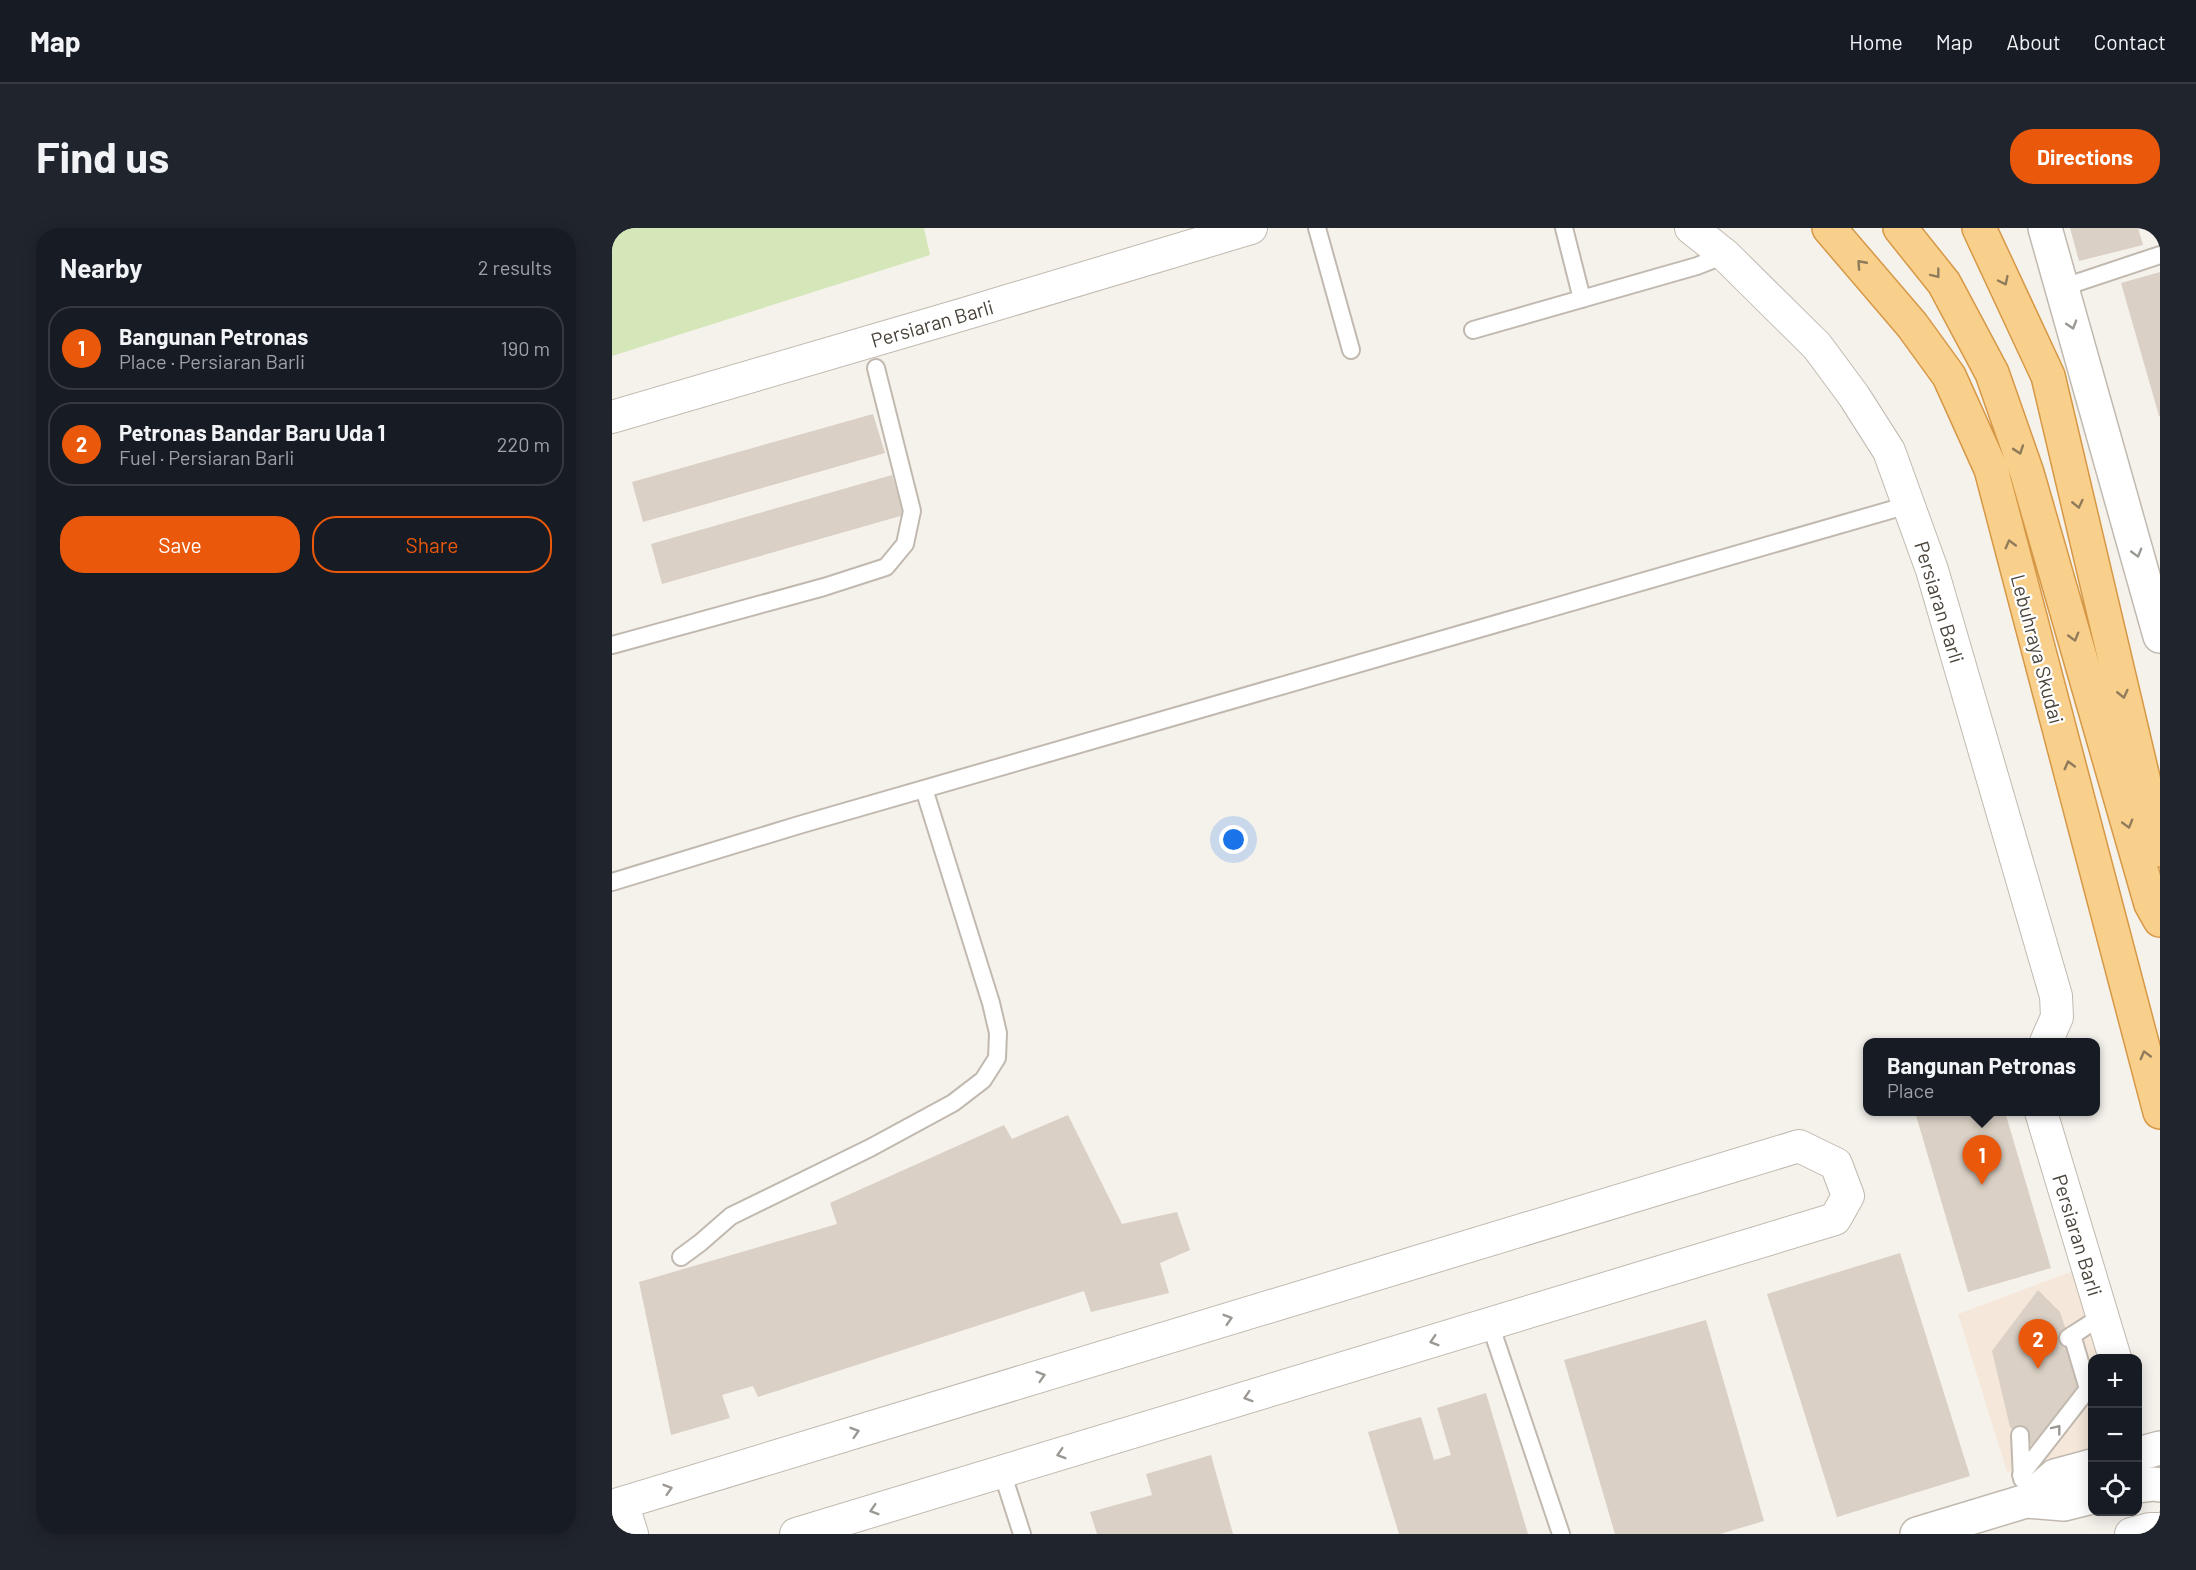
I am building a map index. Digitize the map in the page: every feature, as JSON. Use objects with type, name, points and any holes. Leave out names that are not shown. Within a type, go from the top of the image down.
[{"type":"highway","name":"Lebuhraya Skudai","points":[[1829,228],[1912,325],[1949,376],[1991,469],[2160,1112]]},
{"type":"highway","points":[[1900,228],[1944,283],[1992,373],[2027,473],[2151,904],[2160,920]]},
{"type":"highway","points":[[1979,228],[2048,376],[2160,850]]},
{"type":"street","name":"Persiaran Barli","points":[[612,417],[872,355],[964,314],[1251,228]]},
{"type":"street","name":"Persiaran Barli","points":[[1691,228],[1725,255],[1817,346],[1854,396],[1889,451],[1932,570],[2056,996],[2057,1017],[2048,1038]]},
{"type":"street","points":[[2045,228],[2160,636]]},
{"type":"street","name":"Persiaran Barli","points":[[2042,1116],[2113,1354]]},
{"type":"street","points":[[632,1534],[617,1504],[1799,1146],[1836,1164],[1848,1196],[1835,1219],[796,1534]]},
{"type":"street","points":[[1917,1534],[2024,1488],[2088,1467]]},
{"type":"street","points":[[2142,1486],[2160,1485]]},
{"type":"street","points":[[2024,1488],[2064,1504],[2088,1498]]},
{"type":"street","points":[[2131,1534],[2150,1528],[2160,1529]]},
{"type":"lane","points":[[1317,228],[1351,350]]},
{"type":"lane","points":[[1564,228],[1582,299]]},
{"type":"lane","points":[[1473,330],[1697,266],[1725,255]]},
{"type":"lane","points":[[2061,288],[2160,255]]},
{"type":"lane","points":[[612,645],[824,587],[886,567],[905,544],[912,511],[872,355]]},
{"type":"lane","points":[[612,882],[924,789],[1908,505]]},
{"type":"lane","points":[[681,1257],[731,1216],[870,1148],[953,1103],[983,1080],[997,1058],[998,1033],[991,1003],[924,789]]},
{"type":"lane","points":[[2024,1488],[2088,1389],[2070,1337],[2102,1316]]},
{"type":"lane","points":[[1490,1324],[1561,1534]]},
{"type":"lane","points":[[2020,1435],[2024,1488]]},
{"type":"lane","points":[[1002,1472],[1022,1534]]},
{"type":"shaded area","points":[[2073,1271],[2097,1354],[2088,1354],[2088,1448],[2007,1472],[1958,1314]]},
{"type":"green space","points":[[612,228],[924,228],[930,255],[612,356]]},
{"type":"building","points":[[2070,228],[2138,228],[2143,245],[2079,261]]},
{"type":"building","points":[[2160,272],[2160,416],[2159,416],[2121,283]]},
{"type":"building","points":[[873,414],[885,453],[643,522],[632,482]]},
{"type":"building","points":[[892,475],[904,515],[662,584],[651,544]]},
{"type":"building","points":[[1068,1115],[1122,1224],[1177,1212],[1190,1250],[1160,1263],[1169,1293],[1091,1312],[1084,1291],[758,1397],[753,1386],[722,1395],[730,1418],[671,1435],[639,1282],[837,1224],[830,1203],[1004,1125],[1012,1139]]},
{"type":"building","points":[[1916,1116],[2006,1116],[2051,1268],[1968,1292]]},
{"type":"building","points":[[1900,1253],[1970,1476],[1837,1517],[1767,1294]]},
{"type":"building","points":[[2038,1290],[2060,1312],[2085,1387],[2036,1448],[2010,1427],[1992,1351]]},
{"type":"building","points":[[1706,1320],[1764,1521],[1720,1534],[1615,1534],[1564,1360]]},
{"type":"building","points":[[1486,1393],[1528,1534],[1399,1534],[1368,1432],[1421,1417],[1434,1460],[1451,1455],[1437,1408]]},
{"type":"building","points":[[1211,1455],[1233,1534],[1097,1534],[1090,1512],[1152,1495],[1146,1474]]},
{"type":"place","name":"Bangunan Petronas","points":[[1982,1185]]},
{"type":"place","name":"Petronas Bandar Baru Uda 1","points":[[2038,1369]]}]
